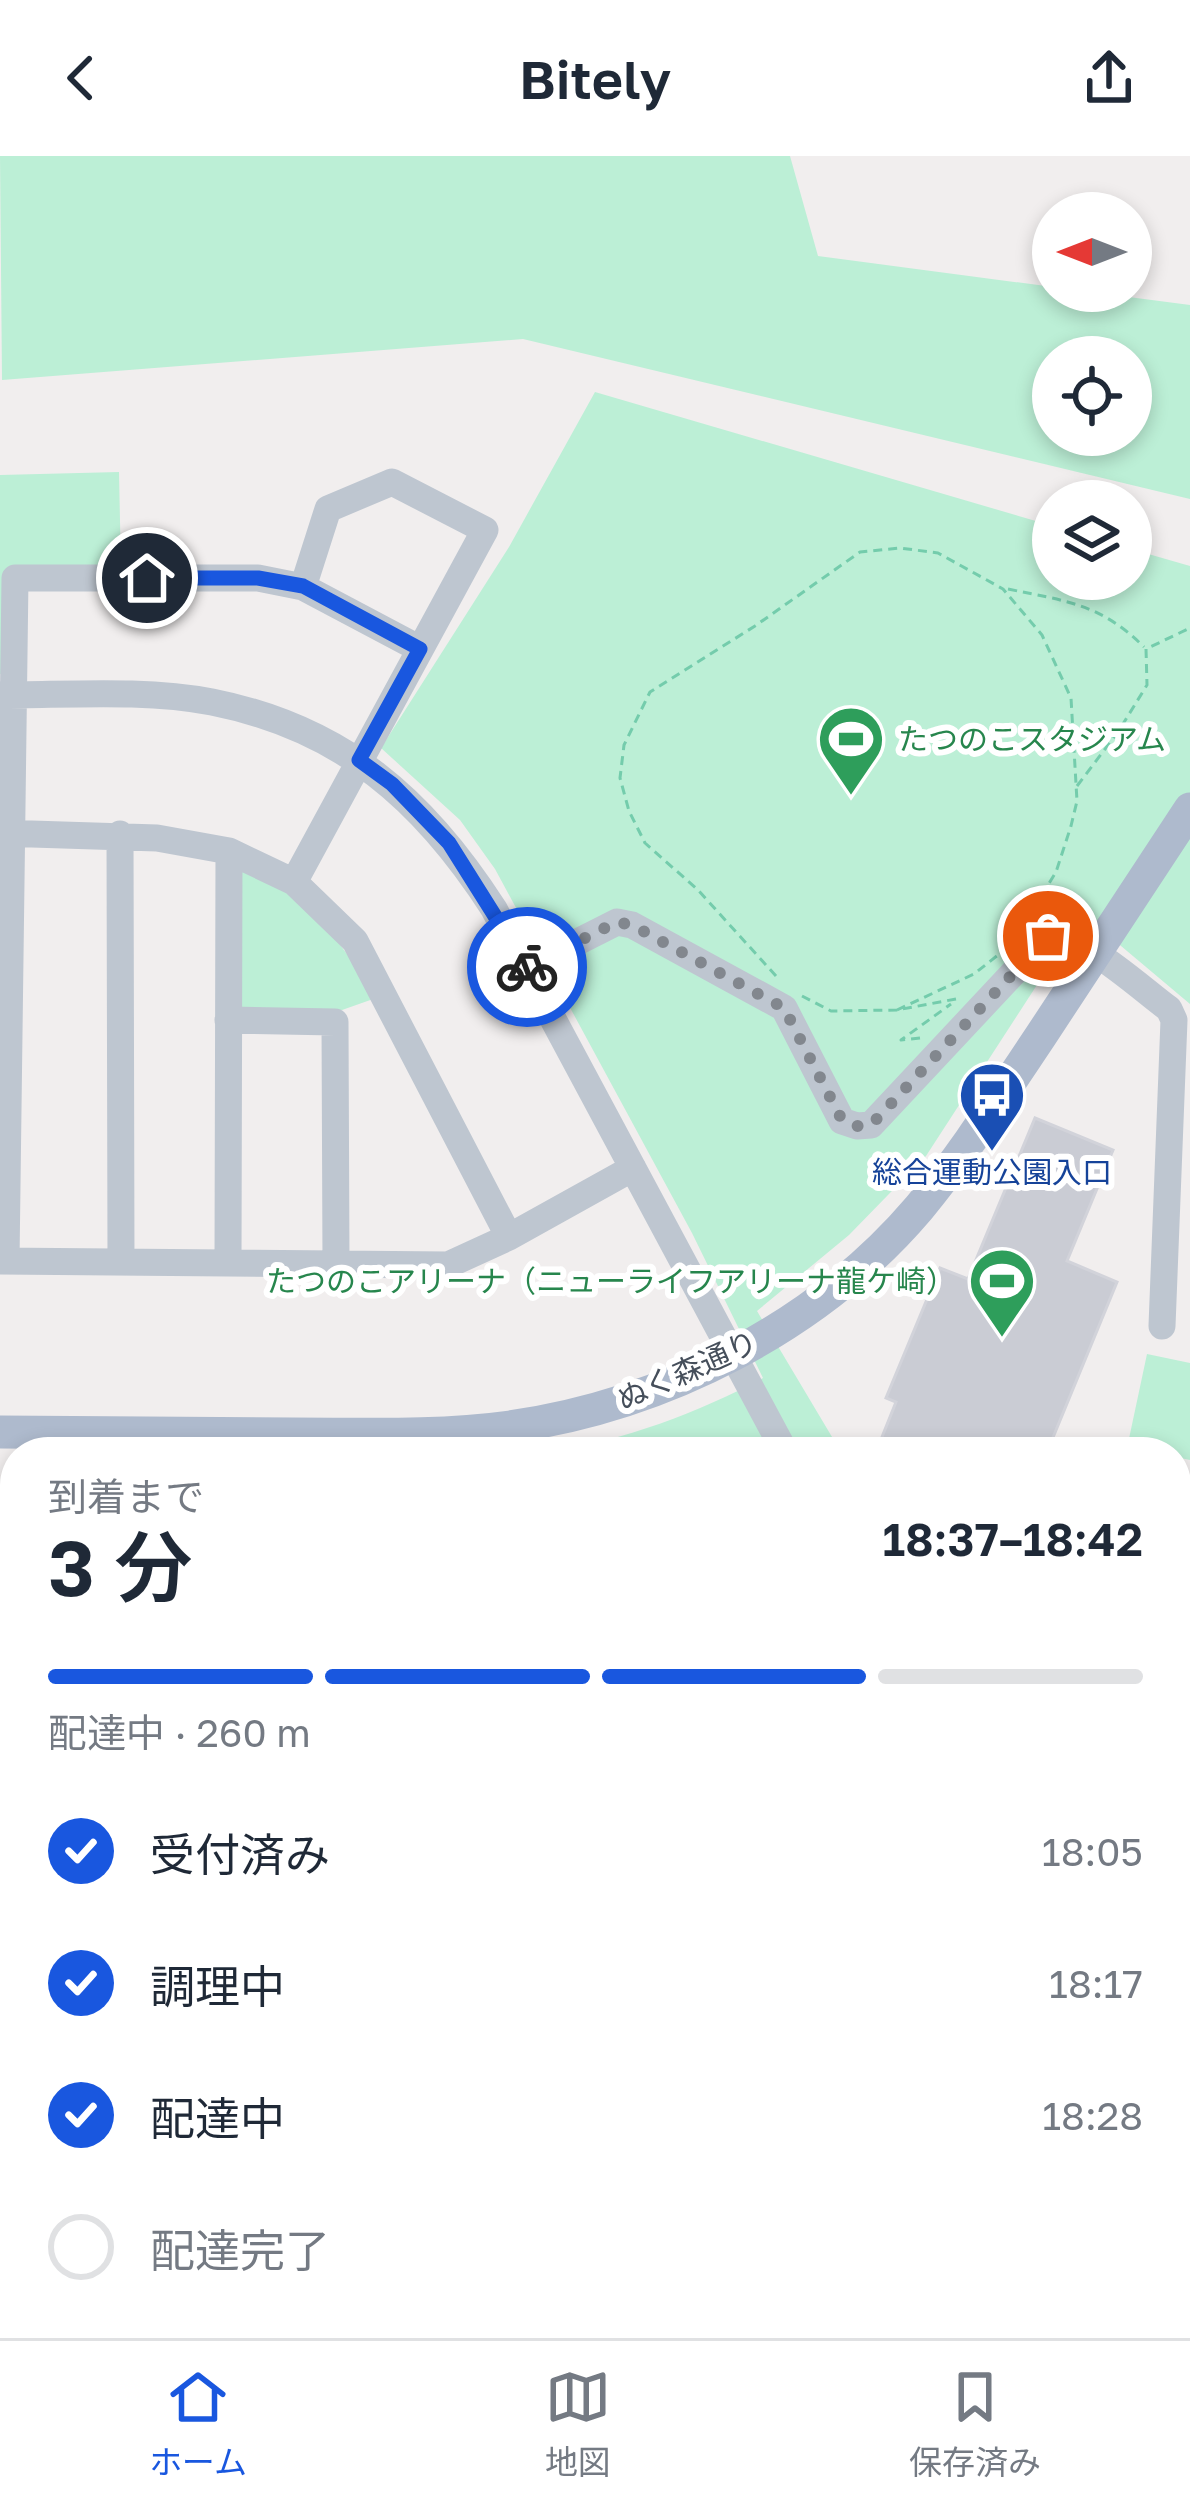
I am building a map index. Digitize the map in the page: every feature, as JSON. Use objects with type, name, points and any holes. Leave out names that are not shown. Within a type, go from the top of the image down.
[{"type":"main road","name":"ぬく森通り","points":[[332,1437],[511,1427],[605,1406],[734,1353],[843,1283],[916,1211],[964,1151],[1190,809]]},
{"type":"main road","name":"ぬく森通り","points":[[0,1432],[63,1437]]},
{"type":"street","points":[[294,882],[485,530],[392,482],[328,509],[303,586]]},
{"type":"street","points":[[420,649],[303,586],[258,578],[15,578],[6,695],[3,1261],[448,1265],[633,1168]]},
{"type":"street","points":[[6,695],[143,696],[210,702],[273,720],[359,760],[392,784],[449,843],[494,909],[777,1437]]},
{"type":"street","points":[[6,833],[120,834],[229,851],[294,882],[355,941],[509,1237]]},
{"type":"street","points":[[120,834],[121,1262]]},
{"type":"street","points":[[228,1263],[229,851]]},
{"type":"street","points":[[526,968],[617,922],[632,925],[784,1008],[842,1120],[857,1126],[871,1125],[1048,936],[1061,935],[1094,953],[1169,1009],[1174,1020],[1162,1325]]},
{"type":"street","points":[[228,1020],[335,1022],[336,1264]]},
{"type":"path","points":[[787,988],[713,906],[645,843],[629,811],[620,778],[624,745],[650,692],[860,552],[900,548],[938,553],[1004,589],[1090,607],[1119,622],[1145,649],[1147,685],[1076,787]]},
{"type":"path","points":[[897,1010],[974,974],[1009,945],[1038,908],[1071,826],[1076,787],[1071,698],[1042,635],[1004,589]]},
{"type":"path","points":[[1145,649],[1190,628]]},
{"type":"path","points":[[801,995],[831,1011],[897,1010],[960,998],[901,1040],[935,1036]]},
{"type":"green space","points":[[0,156],[790,156],[818,256],[1032,284],[1032,312],[1152,312],[1152,300],[1190,305],[1190,499],[1152,490],[1152,480],[1111,480],[523,339],[2,380]]},
{"type":"green space","points":[[595,392],[1032,520],[1032,600],[1152,600],[1152,555],[1190,566],[1190,1004],[1083,914],[926,1156],[849,1235],[757,1311],[832,1437],[618,1437],[660,1424],[763,1378],[692,1233],[495,869],[460,820],[381,748],[509,547]]},
{"type":"green space","points":[[119,472],[121,569],[8,567],[4,674],[0,674],[0,475]]},
{"type":"green space","points":[[238,864],[284,891],[318,919],[376,998],[342,1010],[237,1009]]},
{"type":"green space","points":[[1147,1354],[1190,1363],[1190,1437],[1129,1437]]},
{"type":"building","name":"たつのこアリーナ（ニューライフアリーナ龍ケ崎）","points":[[1035,1118],[1113,1150],[1067,1261],[1117,1282],[1053,1437],[882,1437],[896,1402],[886,1398],[940,1268],[968,1279]]},
{"type":"way so far","points":[[527,967],[617,922],[632,925],[784,1008],[842,1120],[857,1126],[871,1125],[1048,936]]},
{"type":"place","name":"たつのこスタジアム","points":[[851,798]]},
{"type":"place","name":"総合運動公園入口","points":[[992,1154]]},
{"type":"place","name":"たつのこアリーナ（ニューライフアリーナ龍ケ崎）","points":[[1002,1340]]},
{"type":"route","points":[[147,578],[258,578],[303,586],[420,649],[359,760],[392,784],[449,843],[527,967]]}]
